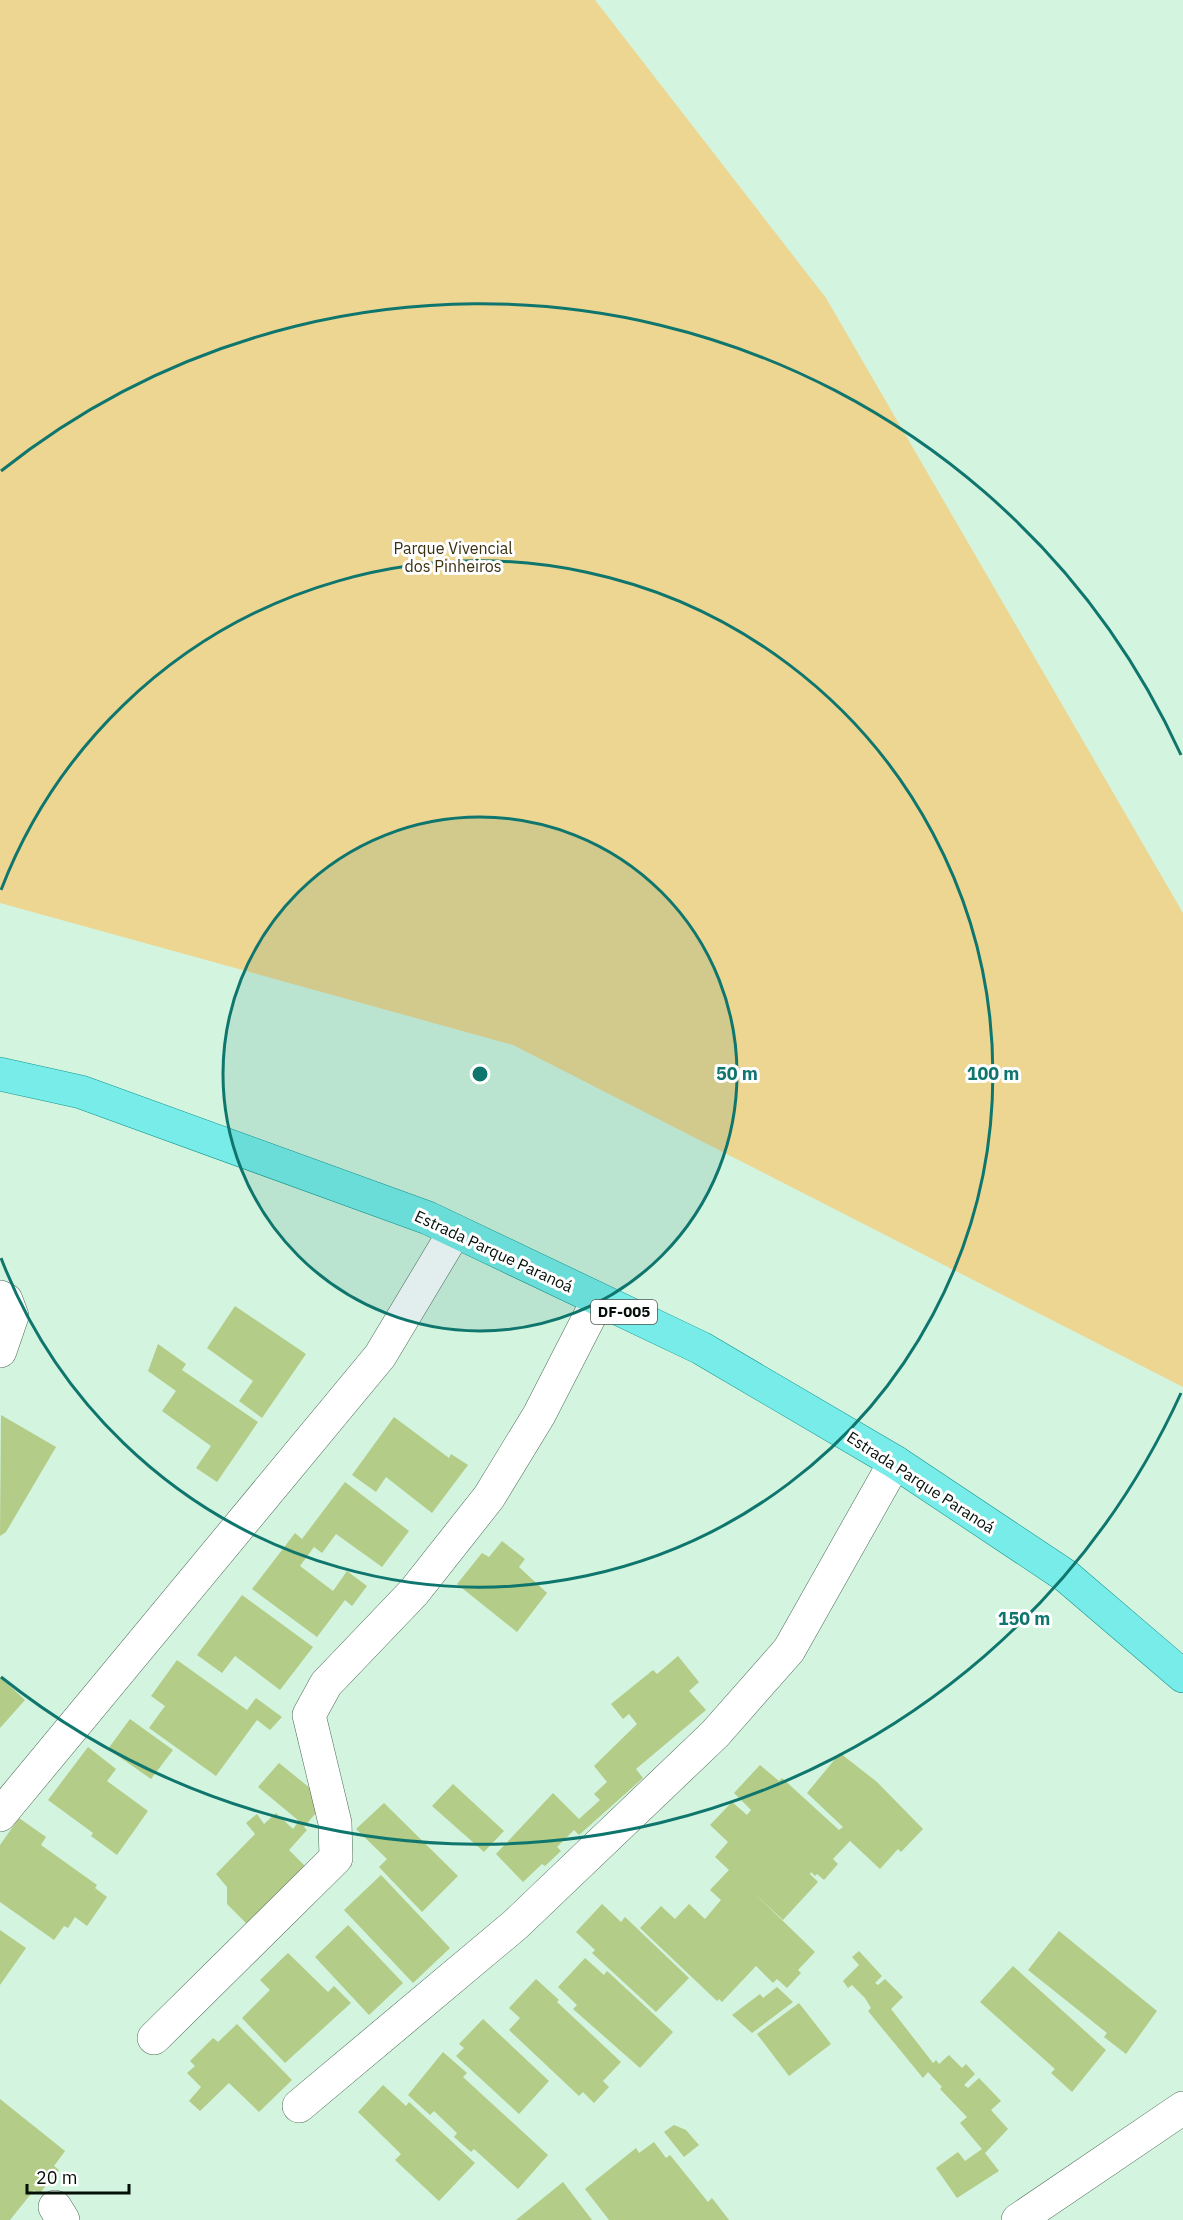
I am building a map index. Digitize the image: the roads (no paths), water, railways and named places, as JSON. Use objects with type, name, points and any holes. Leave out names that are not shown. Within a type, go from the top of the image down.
[{"type":"main road","name":"Estrada Parque Paranoá","points":[[0,1074],[81,1092],[428,1218],[700,1348],[895,1462],[1066,1576],[1183,1676]]},
{"type":"street","points":[[0,1815],[380,1356],[455,1231]]},
{"type":"street","points":[[0,1297],[6,1300],[12,1316],[0,1351]]},
{"type":"street","points":[[154,2038],[336,1858],[335,1823],[309,1714],[326,1684],[414,1592],[489,1497],[539,1415],[598,1300]]},
{"type":"street","points":[[299,2106],[515,1925],[715,1734],[789,1650],[895,1462]]},
{"type":"street","points":[[1018,2220],[1183,2108]]},
{"type":"park label","name":"Parque Vivencial dos Pinheiros","points":[[453,557]]}]
